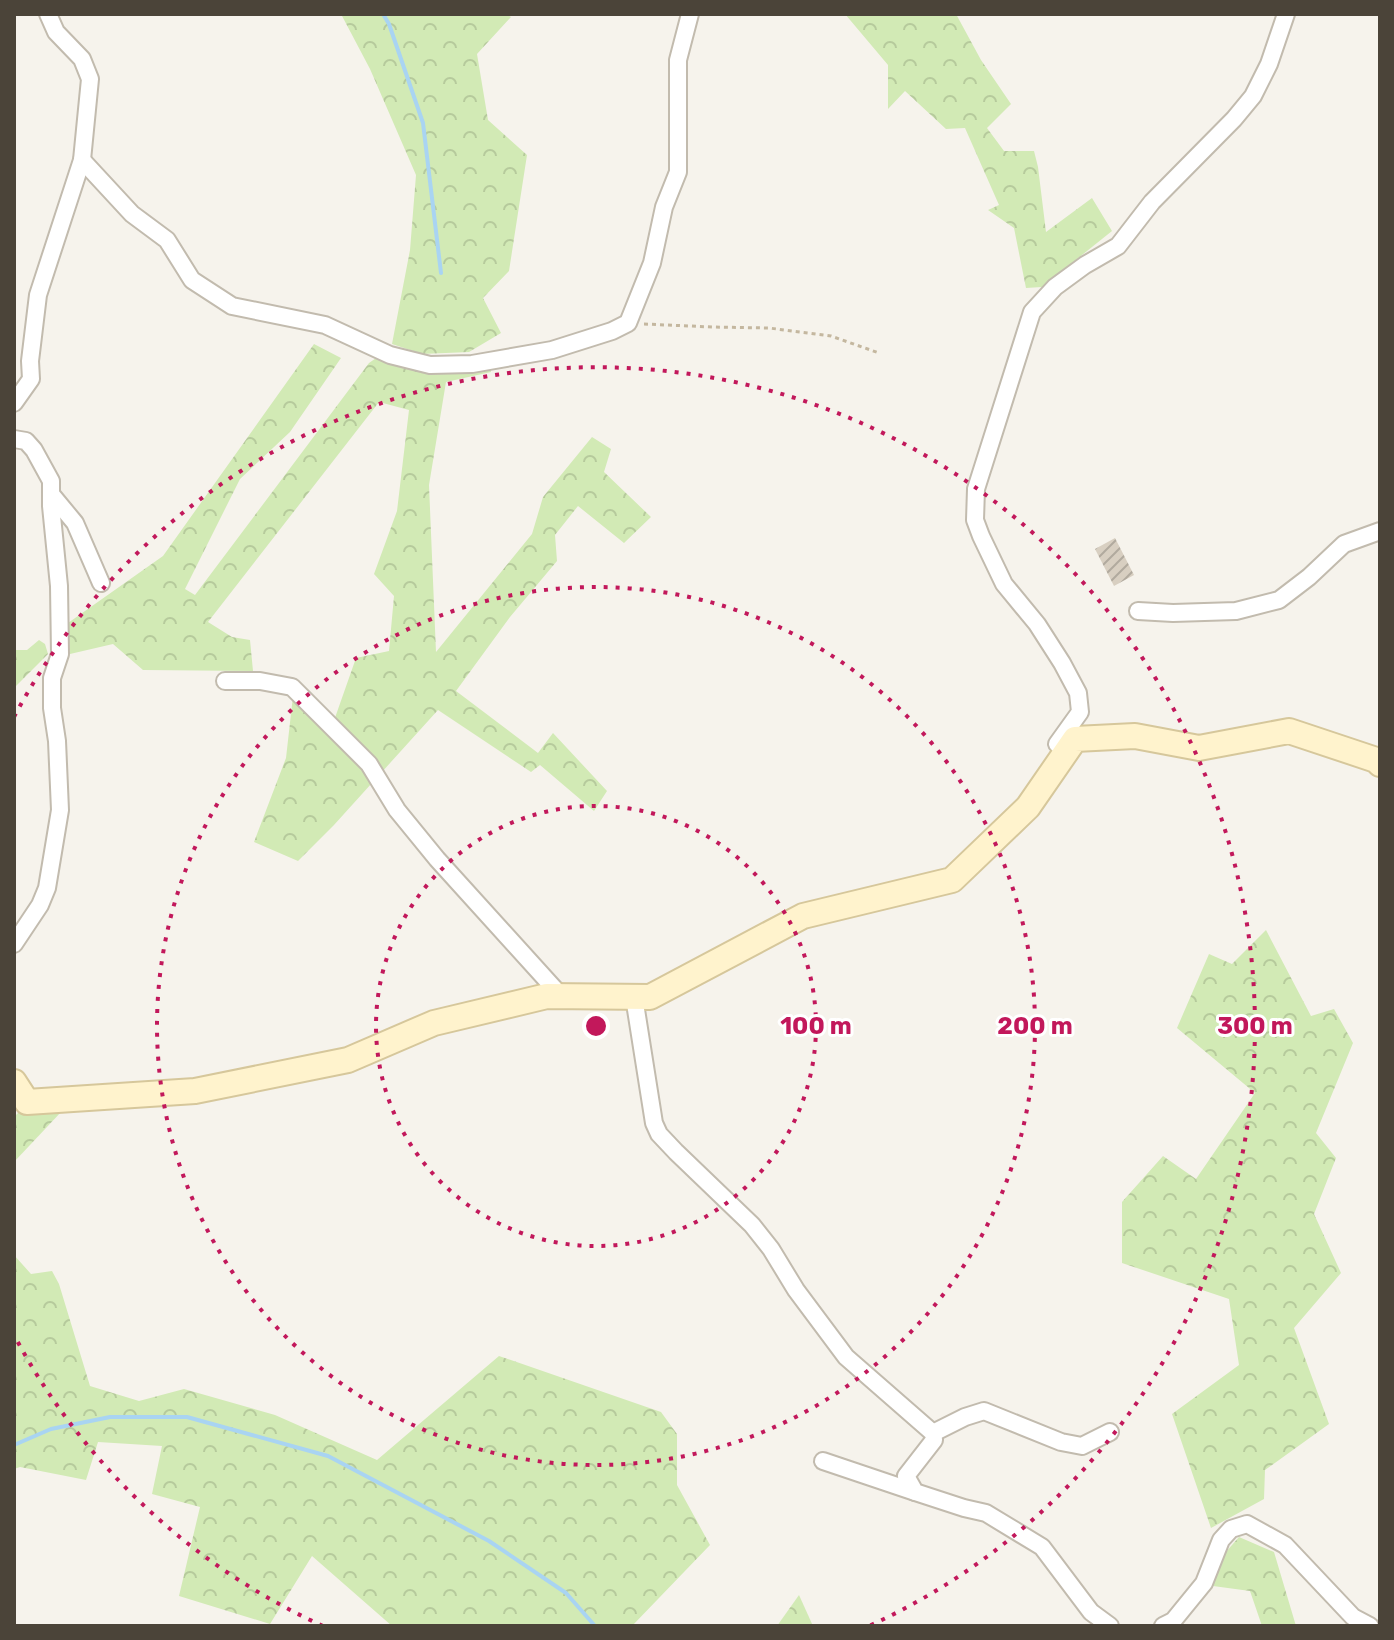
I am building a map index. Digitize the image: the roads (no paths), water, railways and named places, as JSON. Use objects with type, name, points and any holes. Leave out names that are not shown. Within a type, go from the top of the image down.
[{"type":"street","points":[[14,403],[31,379],[30,361],[38,295],[82,160],[90,79],[82,59],[56,32],[48,14]]},
{"type":"street","points":[[82,160],[132,214],[167,240],[192,280],[232,306],[325,325],[390,355],[430,365],[472,364],[552,350],[628,323],[652,263],[664,207],[678,172],[678,60],[690,14]]},
{"type":"street","points":[[1035,796],[1041,771],[1080,712],[1078,693],[1037,624],[1004,584],[975,520],[976,489],[1027,326],[1032,312],[1055,287],[1118,246],[1152,202],[1234,119],[1253,96],[1269,64],[1286,14]]},
{"type":"street","points":[[14,439],[26,441],[34,450],[51,481],[59,586],[60,654],[52,678],[60,810],[47,888],[40,905],[14,944]]},
{"type":"street","points":[[51,494],[75,523],[101,583]]},
{"type":"street","points":[[1138,611],[1236,611],[1279,600],[1344,544],[1380,531]]},
{"type":"street","points":[[225,681],[260,681],[292,687],[369,764],[397,810],[437,859],[562,997]]},
{"type":"street","points":[[14,1082],[27,1102],[195,1091],[348,1060],[434,1023],[547,996],[650,997],[803,916],[952,880],[1028,807],[1075,739],[1135,736],[1199,748],[1289,731],[1380,764]]},
{"type":"street","points":[[634,997],[654,1123],[659,1134],[752,1225],[846,1357],[933,1433],[934,1440],[906,1476],[915,1492]]},
{"type":"street","points":[[933,1433],[984,1411],[1061,1442],[1082,1446],[1110,1432]]},
{"type":"street","points":[[823,1461],[986,1513],[1042,1547],[1091,1612],[1110,1626]]},
{"type":"street","points":[[1163,1626],[1173,1621],[1204,1583],[1221,1540],[1231,1529],[1247,1524],[1285,1545],[1353,1617],[1370,1626]]},
{"type":"waterway","points":[[383,14],[423,123],[441,273]]},
{"type":"waterway","points":[[14,1445],[51,1429],[110,1417],[187,1417],[328,1456],[489,1541],[566,1593],[595,1626]]}]
